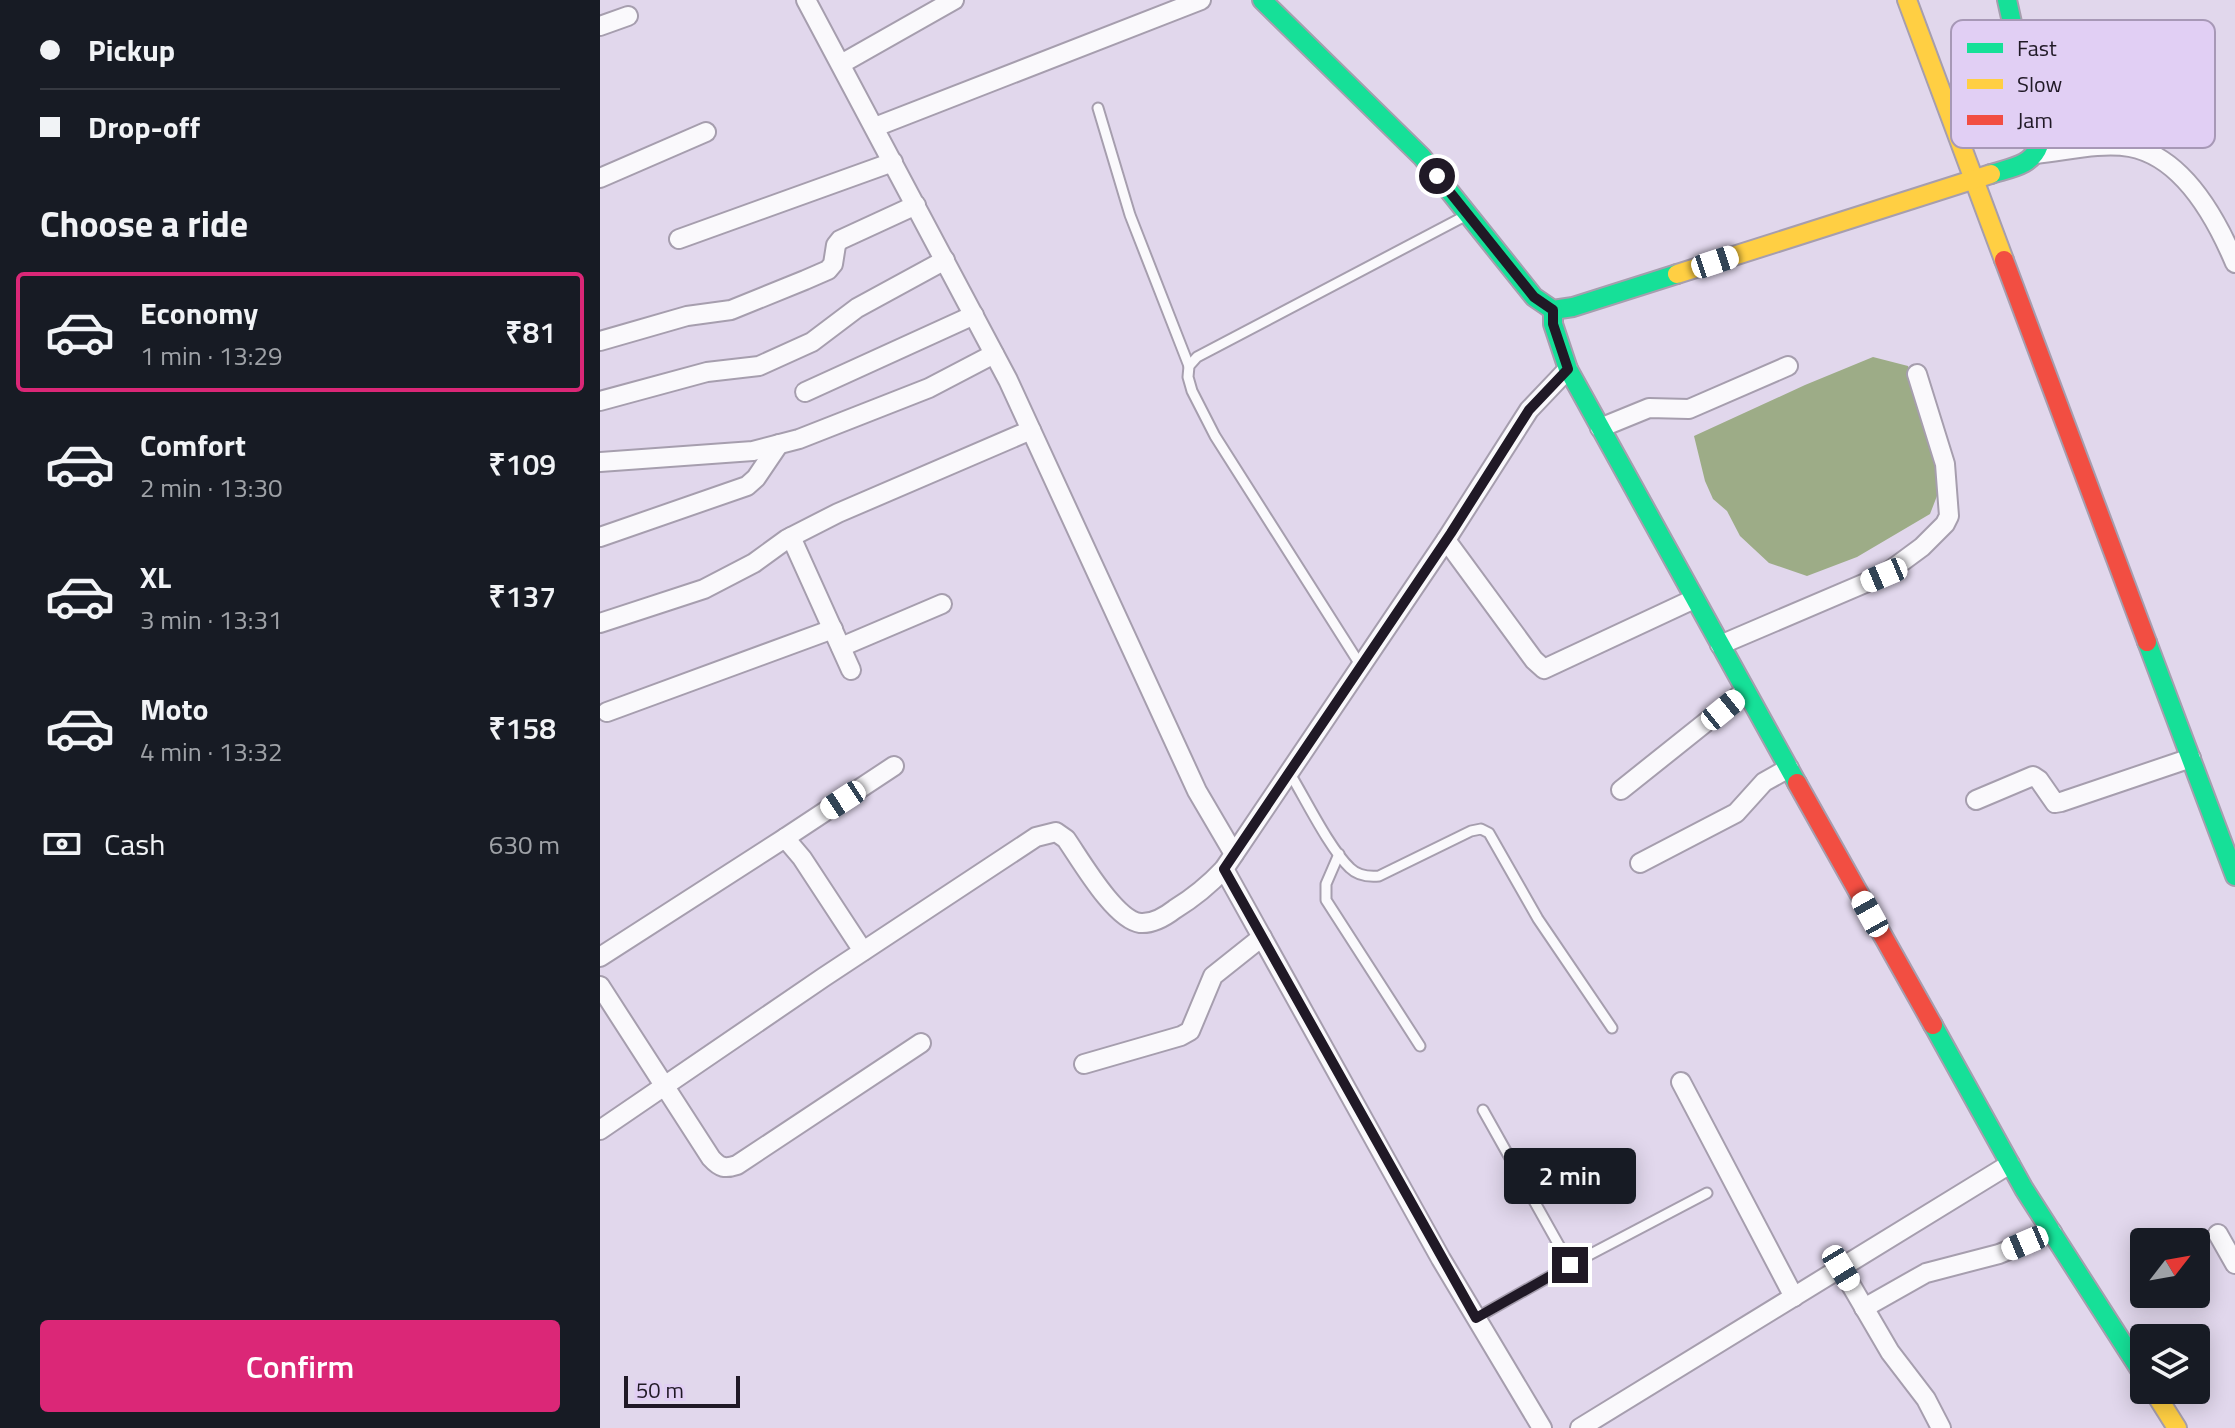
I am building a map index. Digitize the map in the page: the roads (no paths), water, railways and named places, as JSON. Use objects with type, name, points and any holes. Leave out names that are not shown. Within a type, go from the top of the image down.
[{"type":"main road","points":[[1262,0],[1422,157],[1534,297],[1553,310],[1573,307],[2028,162],[2038,148]]},
{"type":"main road","points":[[1907,0],[1951,114]]},
{"type":"main road","points":[[2007,0],[2011,20]]},
{"type":"main road","points":[[1964,148],[2235,876]]},
{"type":"main road","points":[[1553,310],[1553,324],[1568,369],[1694,599],[2010,1164],[2130,1354]]},
{"type":"main road","points":[[2162,1404],[2177,1428]]},
{"type":"street","points":[[806,0],[974,315],[1031,430],[1262,937],[1476,1318],[1542,1428]]},
{"type":"street","points":[[841,64],[954,0]]},
{"type":"street","points":[[875,127],[1201,0]]},
{"type":"street","points":[[600,26],[628,16]]},
{"type":"street","points":[[600,178],[706,132]]},
{"type":"street","points":[[2036,154],[2090,148]]},
{"type":"street","points":[[2132,148],[2154,156],[2171,167],[2191,187],[2221,231],[2235,263]]},
{"type":"street","points":[[679,239],[893,162]]},
{"type":"street","points":[[600,341],[687,316],[731,310],[805,280],[828,270],[833,264],[836,245],[840,240],[916,205]]},
{"type":"street","points":[[600,401],[707,372],[759,366],[812,342],[857,308],[945,260]]},
{"type":"street","points":[[805,392],[974,315]]},
{"type":"street","points":[[600,462],[753,451],[779,444],[929,388],[994,354]]},
{"type":"street","points":[[1600,428],[1649,408],[1689,409],[1788,366]]},
{"type":"street","points":[[600,1130],[1036,837],[1056,832],[1066,839],[1110,901],[1121,912],[1141,923],[1169,914],[1202,891],[1229,862],[1446,540],[1529,410],[1568,369]]},
{"type":"street","points":[[1720,645],[1884,575],[1900,565],[1945,524],[1949,516],[1945,464],[1917,374]]},
{"type":"street","points":[[600,623],[704,589],[838,513],[1031,430]]},
{"type":"street","points":[[600,537],[747,486],[779,444]]},
{"type":"street","points":[[791,537],[851,670]]},
{"type":"street","points":[[1446,540],[1534,660],[1544,669],[1694,599]]},
{"type":"street","points":[[607,712],[942,604]]},
{"type":"street","points":[[1621,790],[1745,691]]},
{"type":"street","points":[[1976,800],[2033,776],[2055,803],[2191,758]]},
{"type":"street","points":[[600,957],[894,766]]},
{"type":"street","points":[[1640,863],[1736,813],[1764,782],[1789,768]]},
{"type":"street","points":[[785,838],[802,858],[863,951]]},
{"type":"street","points":[[1084,1064],[1190,1031],[1213,976],[1262,937]]},
{"type":"street","points":[[600,986],[719,1167],[728,1168],[751,1156],[921,1043]]},
{"type":"street","points":[[1681,1082],[1794,1297]]},
{"type":"street","points":[[1580,1428],[2010,1164]]},
{"type":"street","points":[[1864,1308],[1926,1273],[1999,1254],[2052,1232]]},
{"type":"street","points":[[2218,1234],[2235,1264]]},
{"type":"street","points":[[1841,1268],[1890,1352],[1926,1399],[1941,1428]]},
{"type":"lane","points":[[1098,108],[1130,215],[1189,366],[1192,391],[1215,436],[1361,666]]},
{"type":"lane","points":[[1189,366],[1197,357],[1468,215]]},
{"type":"lane","points":[[1289,772],[1339,854],[1358,874],[1379,876],[1471,831],[1481,829],[1489,833],[1538,919],[1612,1028]]},
{"type":"lane","points":[[1339,854],[1326,884],[1326,900],[1420,1046]]},
{"type":"lane","points":[[1483,1110],[1570,1265]]},
{"type":"lane","points":[[1476,1318],[1707,1193]]}]
